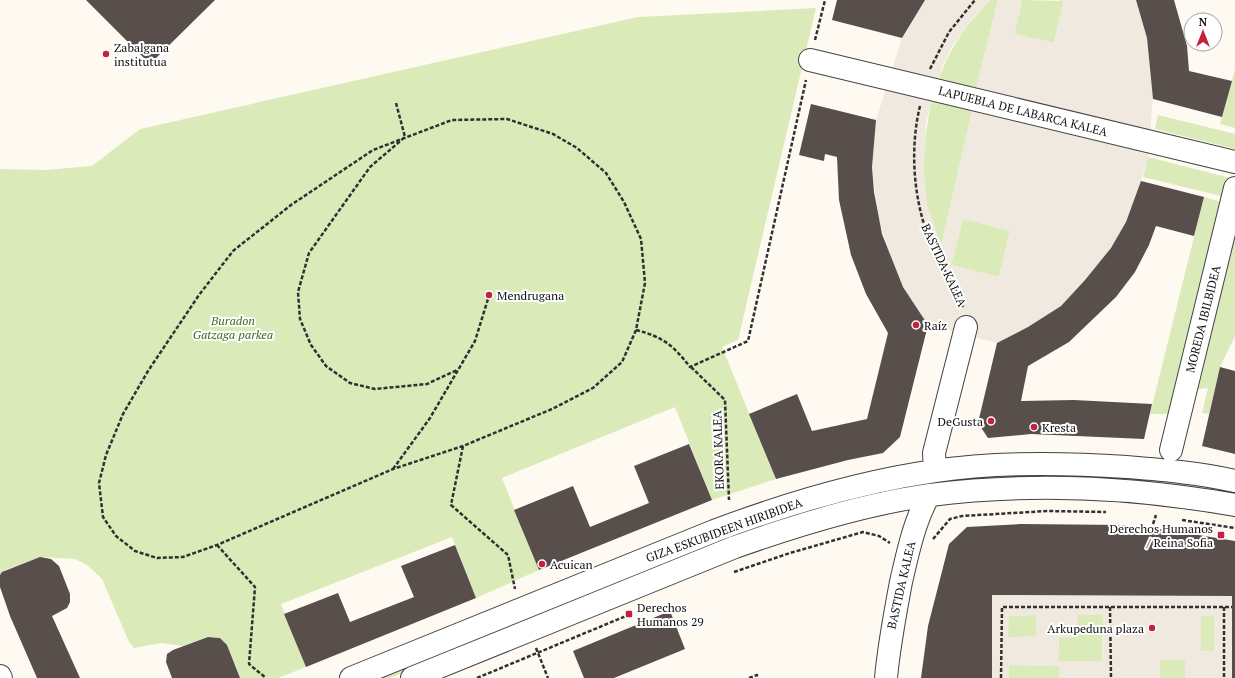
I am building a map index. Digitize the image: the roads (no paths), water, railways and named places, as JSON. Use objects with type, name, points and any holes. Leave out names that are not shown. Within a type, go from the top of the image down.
[{"type":"street","name":"LAPUEBLA DE LABARCA KALEA","points":[[810,60],[1235,162]]},
{"type":"street","name":"MOREDA IBILBIDEA","points":[[1171,450],[1235,188]]},
{"type":"street","points":[[935,470],[934,453],[966,327]]},
{"type":"street","name":"GIZA ESKUBIDEEN HIRIBIDEA","points":[[351,678],[767,511],[868,483],[935,470],[987,466],[1095,465],[1166,470],[1235,481]]},
{"type":"street","name":"GIZA ESKUBIDEEN HIRIBIDEA","points":[[412,678],[769,535],[866,508],[929,495],[1021,488],[1108,489],[1161,493],[1235,505]]},
{"type":"street","name":"BASTIDA KALEA","points":[[886,678],[890,637],[909,545],[920,512],[929,495]]},
{"type":"place","name":"Zabalgana institutua","points":[[106,54]]},
{"type":"place","name":"Mendrugana","points":[[489,295]]},
{"type":"place","name":"Raíz","points":[[916,325]]},
{"type":"place","name":"DeGusta","points":[[991,421]]},
{"type":"place","name":"Kresta","points":[[1034,427]]},
{"type":"place","name":"Derechos Humanos / Reina Sofia","points":[[1221,535]]},
{"type":"place","name":"Acuican","points":[[542,564]]},
{"type":"place","name":"Derechos Humanos 29","points":[[629,614]]},
{"type":"place","name":"Arkupeduna plaza","points":[[1152,628]]},
{"type":"park label","name":"Buradon Gatzaga parkea","points":[[233,327]]}]
